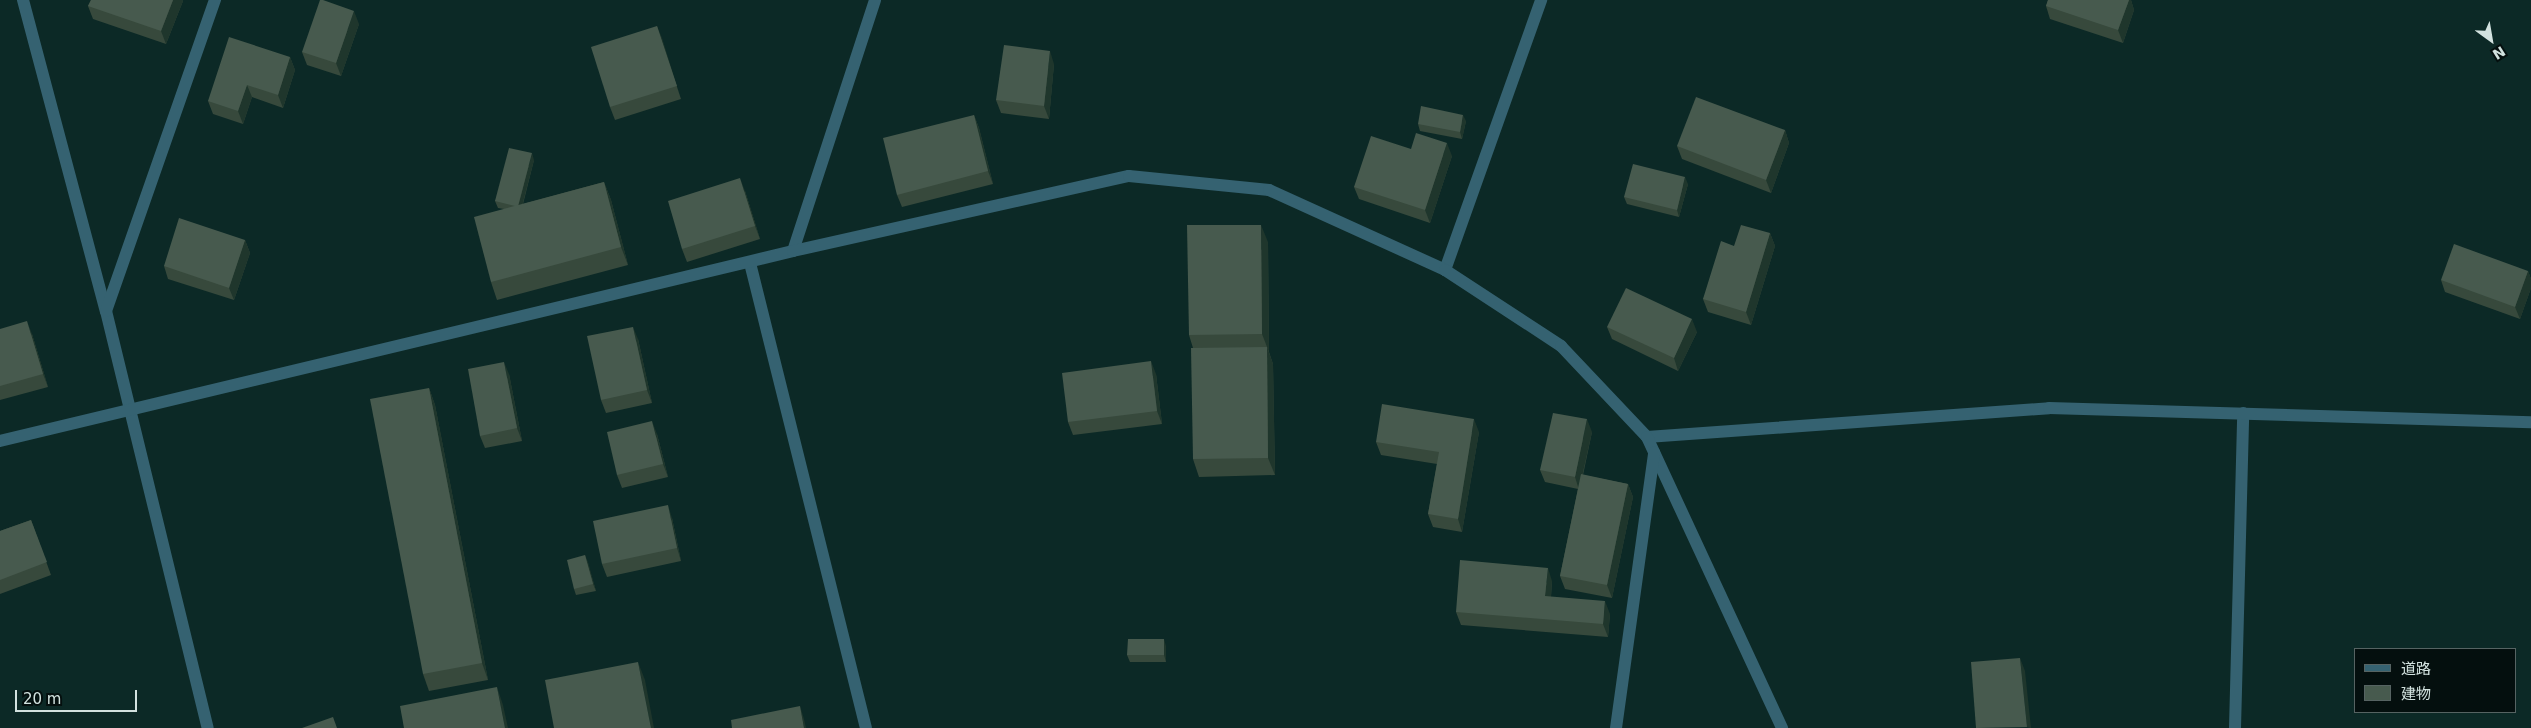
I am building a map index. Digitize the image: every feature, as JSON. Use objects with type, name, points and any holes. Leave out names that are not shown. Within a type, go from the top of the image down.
[{"type":"street","points":[[23,0],[106,311],[208,728]]},
{"type":"street","points":[[106,311],[215,0]]},
{"type":"street","points":[[793,251],[875,0]]},
{"type":"street","points":[[1445,270],[1541,0]]},
{"type":"street","points":[[0,441],[750,263],[793,251],[1129,176],[1269,190],[1445,270],[1561,346],[1646,437],[1782,728]]},
{"type":"street","points":[[750,263],[866,728]]},
{"type":"street","points":[[1646,437],[2049,408],[2531,422]]},
{"type":"street","points":[[2235,728],[2243,413]]},
{"type":"street","points":[[1616,728],[1654,453]]},
{"type":"building","points":[[91,0],[173,0],[161,31],[88,6]]},
{"type":"building","points":[[320,0],[354,11],[336,63],[302,52]]},
{"type":"building","points":[[2048,0],[2129,0],[2118,30],[2046,6]]},
{"type":"building","points":[[657,26],[677,86],[610,107],[591,47]]},
{"type":"building","points":[[229,37],[290,57],[278,95],[247,85],[238,111],[208,101]]},
{"type":"building","points":[[1004,45],[1050,51],[1044,106],[996,100]]},
{"type":"building","points":[[1696,97],[1785,130],[1766,180],[1677,146]]},
{"type":"building","points":[[1421,106],[1463,115],[1460,132],[1418,124]]},
{"type":"building","points":[[974,115],[988,171],[897,195],[883,138]]},
{"type":"building","points":[[1416,133],[1447,143],[1425,210],[1354,187],[1371,136],[1411,149]]},
{"type":"building","points":[[509,148],[532,153],[518,206],[495,201]]},
{"type":"building","points":[[1633,164],[1685,177],[1677,210],[1624,197]]},
{"type":"building","points":[[740,178],[755,226],[682,249],[668,201]]},
{"type":"building","points":[[604,182],[621,247],[491,282],[474,217]]},
{"type":"building","points":[[179,218],[245,240],[229,288],[164,266]]},
{"type":"building","points":[[1187,225],[1261,225],[1262,334],[1189,335]]},
{"type":"building","points":[[1741,225],[1770,233],[1746,312],[1703,299],[1721,241],[1734,246]]},
{"type":"building","points":[[2454,244],[2528,271],[2515,307],[2441,280]]},
{"type":"building","points":[[1626,288],[1692,319],[1674,358],[1607,327]]},
{"type":"building","points":[[27,321],[43,374],[0,386],[0,329]]},
{"type":"building","points":[[633,327],[647,390],[601,400],[587,336]]},
{"type":"building","points":[[1267,347],[1268,458],[1193,459],[1191,348]]},
{"type":"building","points":[[1151,361],[1157,411],[1068,422],[1062,373]]},
{"type":"building","points":[[504,362],[517,428],[480,436],[468,369]]},
{"type":"building","points":[[429,388],[482,663],[423,674],[370,399]]},
{"type":"building","points":[[1382,404],[1474,419],[1458,519],[1428,514],[1439,452],[1376,442]]},
{"type":"building","points":[[1553,413],[1587,419],[1575,477],[1540,470]]},
{"type":"building","points":[[652,421],[663,464],[617,475],[607,432]]},
{"type":"building","points":[[1581,474],[1628,484],[1607,585],[1560,576]]},
{"type":"building","points":[[668,505],[677,548],[602,564],[593,521]]},
{"type":"building","points":[[31,520],[47,562],[0,580],[0,531]]},
{"type":"building","points":[[585,555],[593,584],[574,589],[567,560]]},
{"type":"building","points":[[1460,560],[1548,568],[1545,596],[1605,601],[1603,624],[1456,612]]},
{"type":"building","points":[[1128,639],[1164,639],[1164,655],[1127,655]]},
{"type":"building","points":[[2020,658],[2027,727],[1976,728],[1971,662]]},
{"type":"building","points":[[638,662],[651,728],[554,728],[545,680]]},
{"type":"building","points":[[497,687],[505,728],[404,728],[400,706]]},
{"type":"building","points":[[800,706],[804,728],[732,728],[731,720]]},
{"type":"building","points":[[333,717],[337,728],[302,728]]}]
